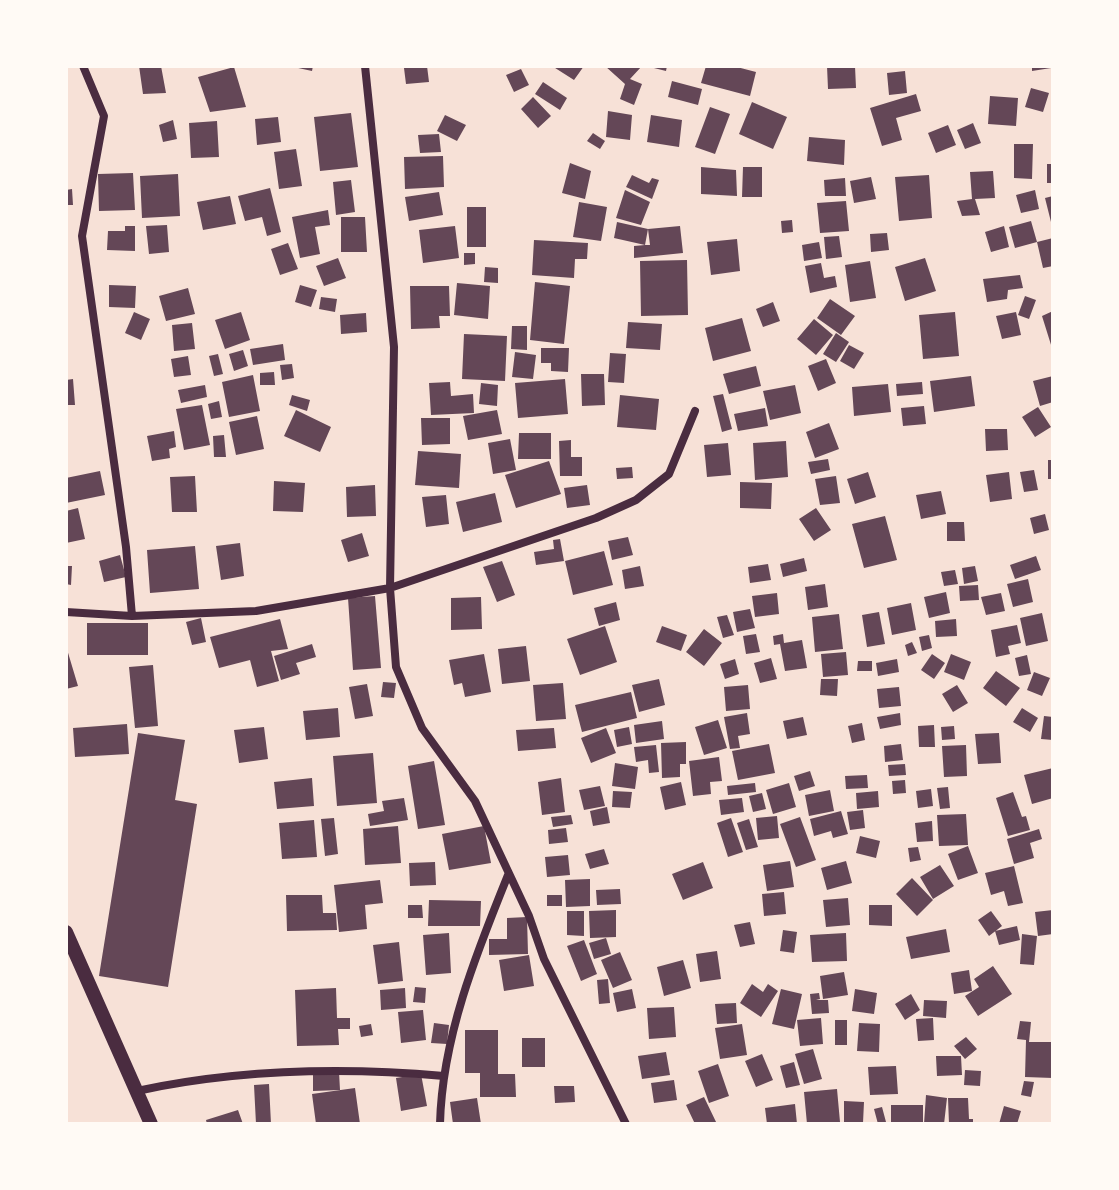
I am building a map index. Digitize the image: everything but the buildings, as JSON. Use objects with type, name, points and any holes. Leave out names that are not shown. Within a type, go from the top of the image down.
[{"type":"street","points":[[83,66],[104,116],[82,236],[126,547],[132,616]]},
{"type":"street","points":[[365,66],[394,347],[390,588],[396,667],[407,699],[422,728],[475,801],[529,916],[544,959],[626,1124]]},
{"type":"street","points":[[66,612],[132,616],[256,611],[390,588],[596,518],[636,500],[669,474],[695,411]]},
{"type":"street","points":[[440,1124],[444,1076],[464,992],[508,875]]},
{"type":"street","points":[[66,932],[151,1124]]},
{"type":"street","points":[[137,1091],[182,1081],[261,1073],[362,1069],[444,1076]]}]
